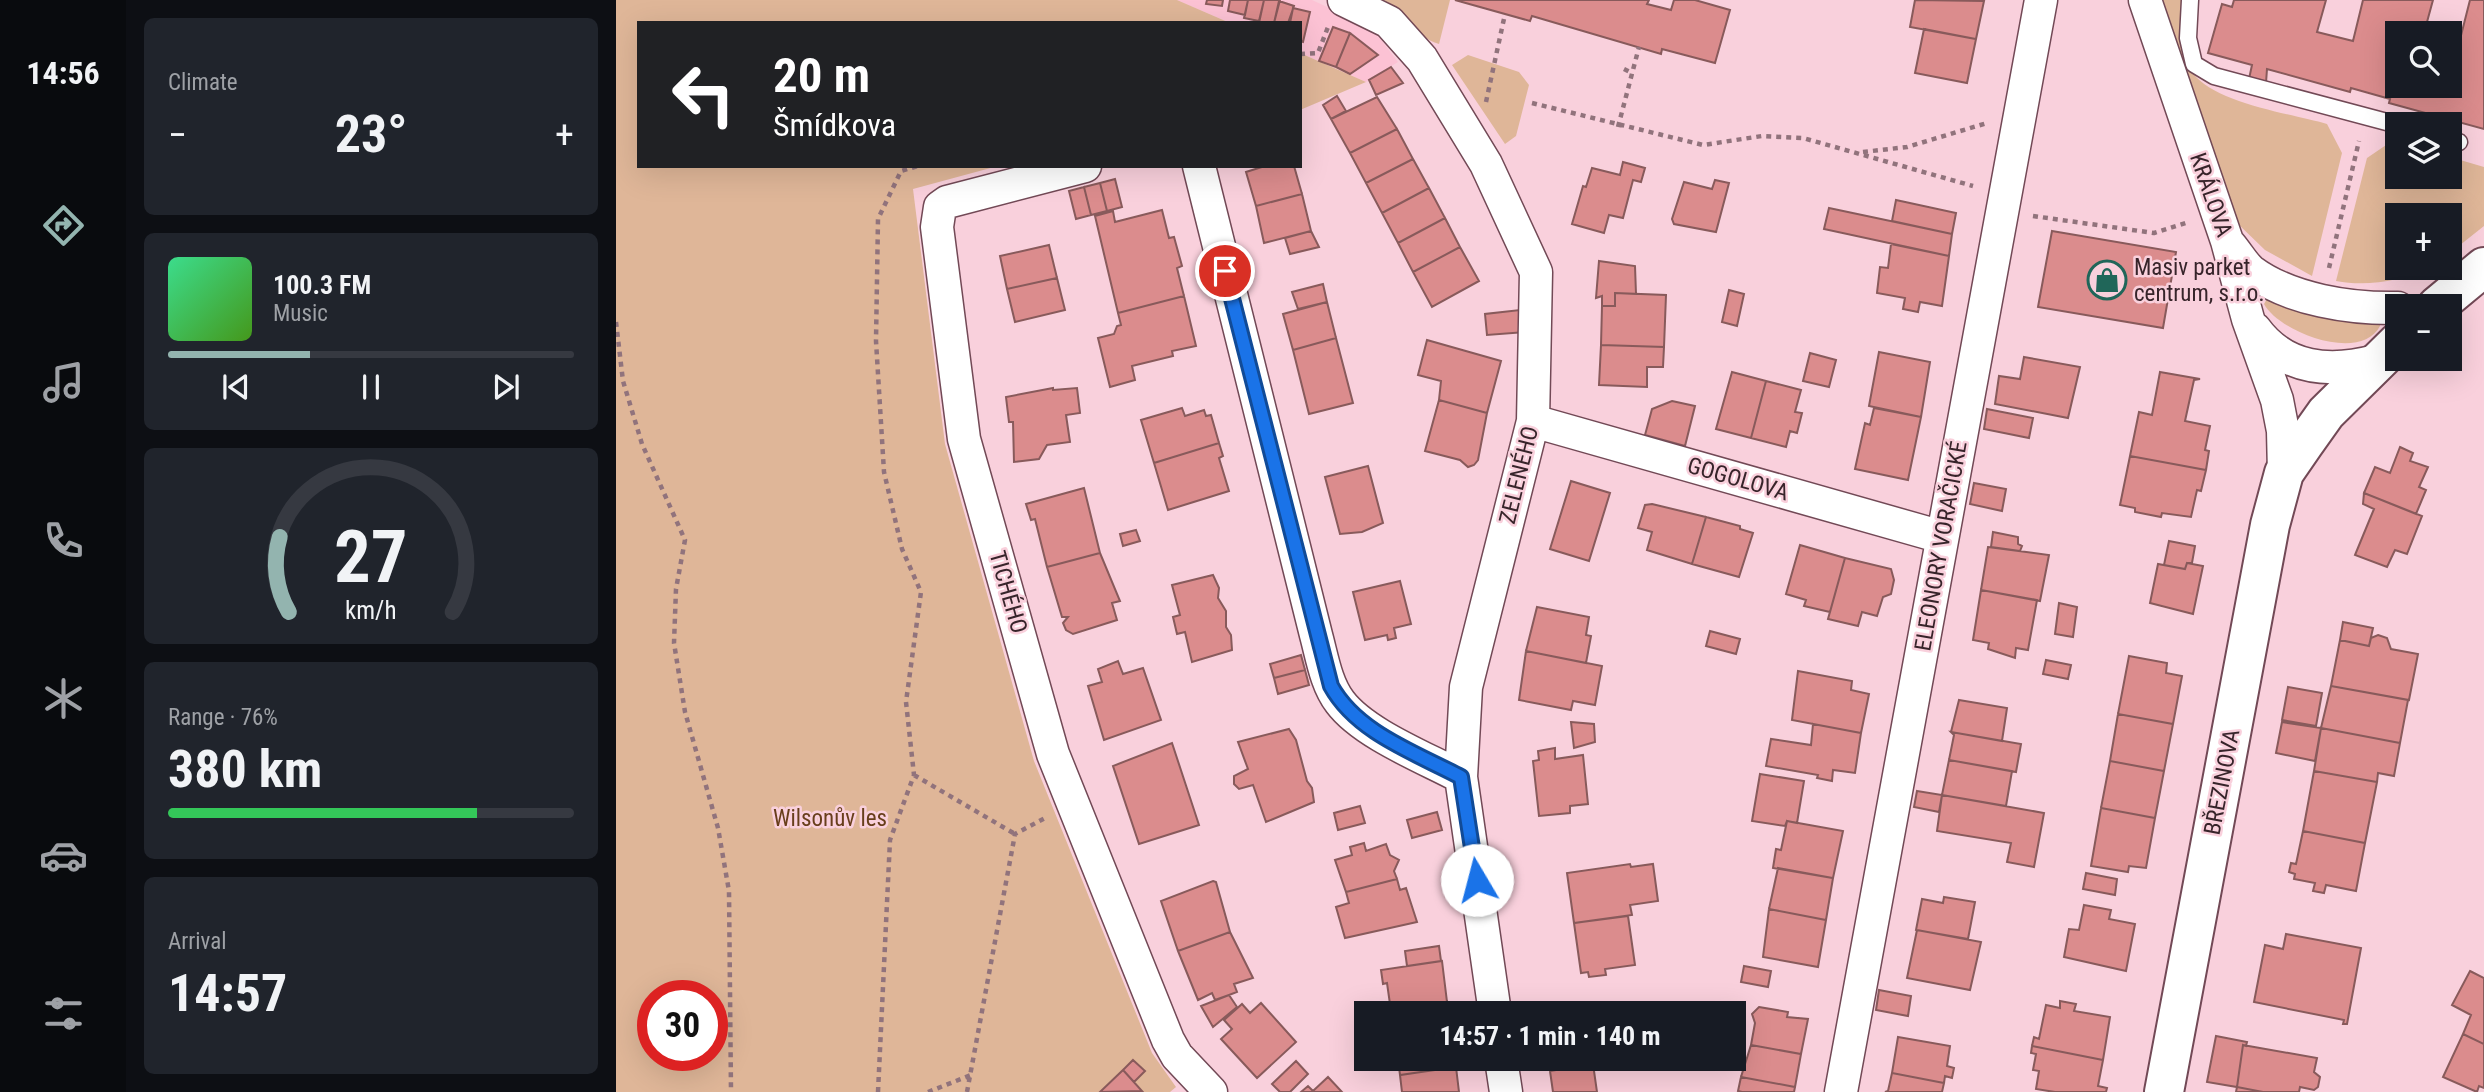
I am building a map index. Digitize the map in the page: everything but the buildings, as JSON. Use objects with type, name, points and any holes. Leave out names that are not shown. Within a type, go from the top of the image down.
[{"type":"street","name":"ELEONORY VORAČICKÉ","points":[[1841,1092],[2041,0]]},
{"type":"street","name":"KRÁLOVA","points":[[2145,0],[2227,242],[2248,319],[2277,400],[2283,431],[2284,473]]},
{"type":"street","name":"ZELENÉHO","points":[[1337,10],[1389,22],[1422,59],[1476,147],[1536,272],[1533,421],[1466,687],[1461,777],[1493,1001]]},
{"type":"street","name":"TICHÉHO","points":[[1076,168],[947,202],[940,207],[937,217],[964,439],[1053,754],[1168,1040],[1177,1056],[1211,1092]]},
{"type":"street","points":[[1199,168],[1312,622],[1331,686],[1340,703],[1360,722],[1461,777]]},
{"type":"street","points":[[2227,242],[2250,270],[2276,285],[2327,301],[2371,309],[2385,308]]},
{"type":"street","points":[[2445,294],[2484,267]]},
{"type":"street","points":[[2248,319],[2265,342],[2284,357],[2302,364],[2332,369],[2385,353]]},
{"type":"street","name":"BŘEZINOVA","points":[[2164,1092],[2270,525],[2284,473],[2326,413],[2385,354]]},
{"type":"street","name":"GOGOLOVA","points":[[1533,421],[1942,537]]},
{"type":"street","points":[[1503,1071],[1506,1092]]},
{"type":"lane","points":[[2190,0],[2188,38],[2194,64],[2214,76],[2385,121]]},
{"type":"path","points":[[1302,54],[1318,52],[1337,10]]},
{"type":"path","points":[[1476,147],[1506,15]]},
{"type":"path","points":[[1618,127],[1639,47]]},
{"type":"path","points":[[1624,68],[1632,73]]},
{"type":"path","points":[[1532,103],[1618,127],[1703,145],[1762,136],[1802,138],[1986,189],[2003,211]]},
{"type":"path","points":[[1858,152],[1907,147],[2020,112]]},
{"type":"path","points":[[2327,301],[2331,280],[2329,262],[2365,116]]},
{"type":"path","points":[[878,1092],[890,841],[914,775],[906,702],[921,592],[902,549],[884,472],[876,341],[878,219],[901,172],[912,168]]},
{"type":"path","points":[[2056,220],[2154,233],[2178,227]]},
{"type":"path","points":[[616,322],[623,381],[642,444],[685,540],[676,589],[674,643],[685,712],[718,828],[729,891],[732,1092]]},
{"type":"path","points":[[914,775],[1015,834]]},
{"type":"path","points":[[1015,834],[1073,804]]},
{"type":"path","points":[[967,1092],[1015,834]]},
{"type":"path","points":[[928,1092],[971,1075]]},
{"type":"shaded area","points":[[1177,0],[1312,0],[1351,18],[1379,37],[1398,62],[1366,82],[1302,54],[1302,21],[1225,21]]},
{"type":"green space","name":"Wilsonův les","points":[[616,0],[1177,0],[1225,21],[637,21],[637,168],[991,168],[913,189],[945,444],[1034,761],[1152,1053],[1176,1087],[1170,1092],[616,1092]]},
{"type":"green space","points":[[1383,0],[1450,0],[1439,44],[1423,36]]},
{"type":"green space","points":[[2157,0],[2182,0],[2185,57],[2193,73],[2203,83],[2235,100],[2327,124],[2342,153],[2312,276],[2265,250],[2236,222]]},
{"type":"green space","points":[[1302,54],[1366,82],[1302,109]]},
{"type":"green space","points":[[1468,55],[1519,72],[1529,85],[1516,136],[1505,144],[1452,65]]},
{"type":"green space","points":[[2385,146],[2385,189],[2462,189],[2462,161],[2484,167],[2484,226],[2462,243],[2462,203],[2385,203],[2385,280],[2392,280],[2360,283],[2336,281],[2367,158]]},
{"type":"green space","points":[[2268,297],[2380,323],[2380,326],[2370,337],[2356,342],[2321,340],[2286,325],[2273,315],[2264,304]]},
{"type":"place","name":"Masiv parket centrum, s.r.o.","points":[[2107,280]]},
{"type":"route","points":[[1225,271],[1331,686],[1340,703],[1360,722],[1461,777],[1477,880]]}]
